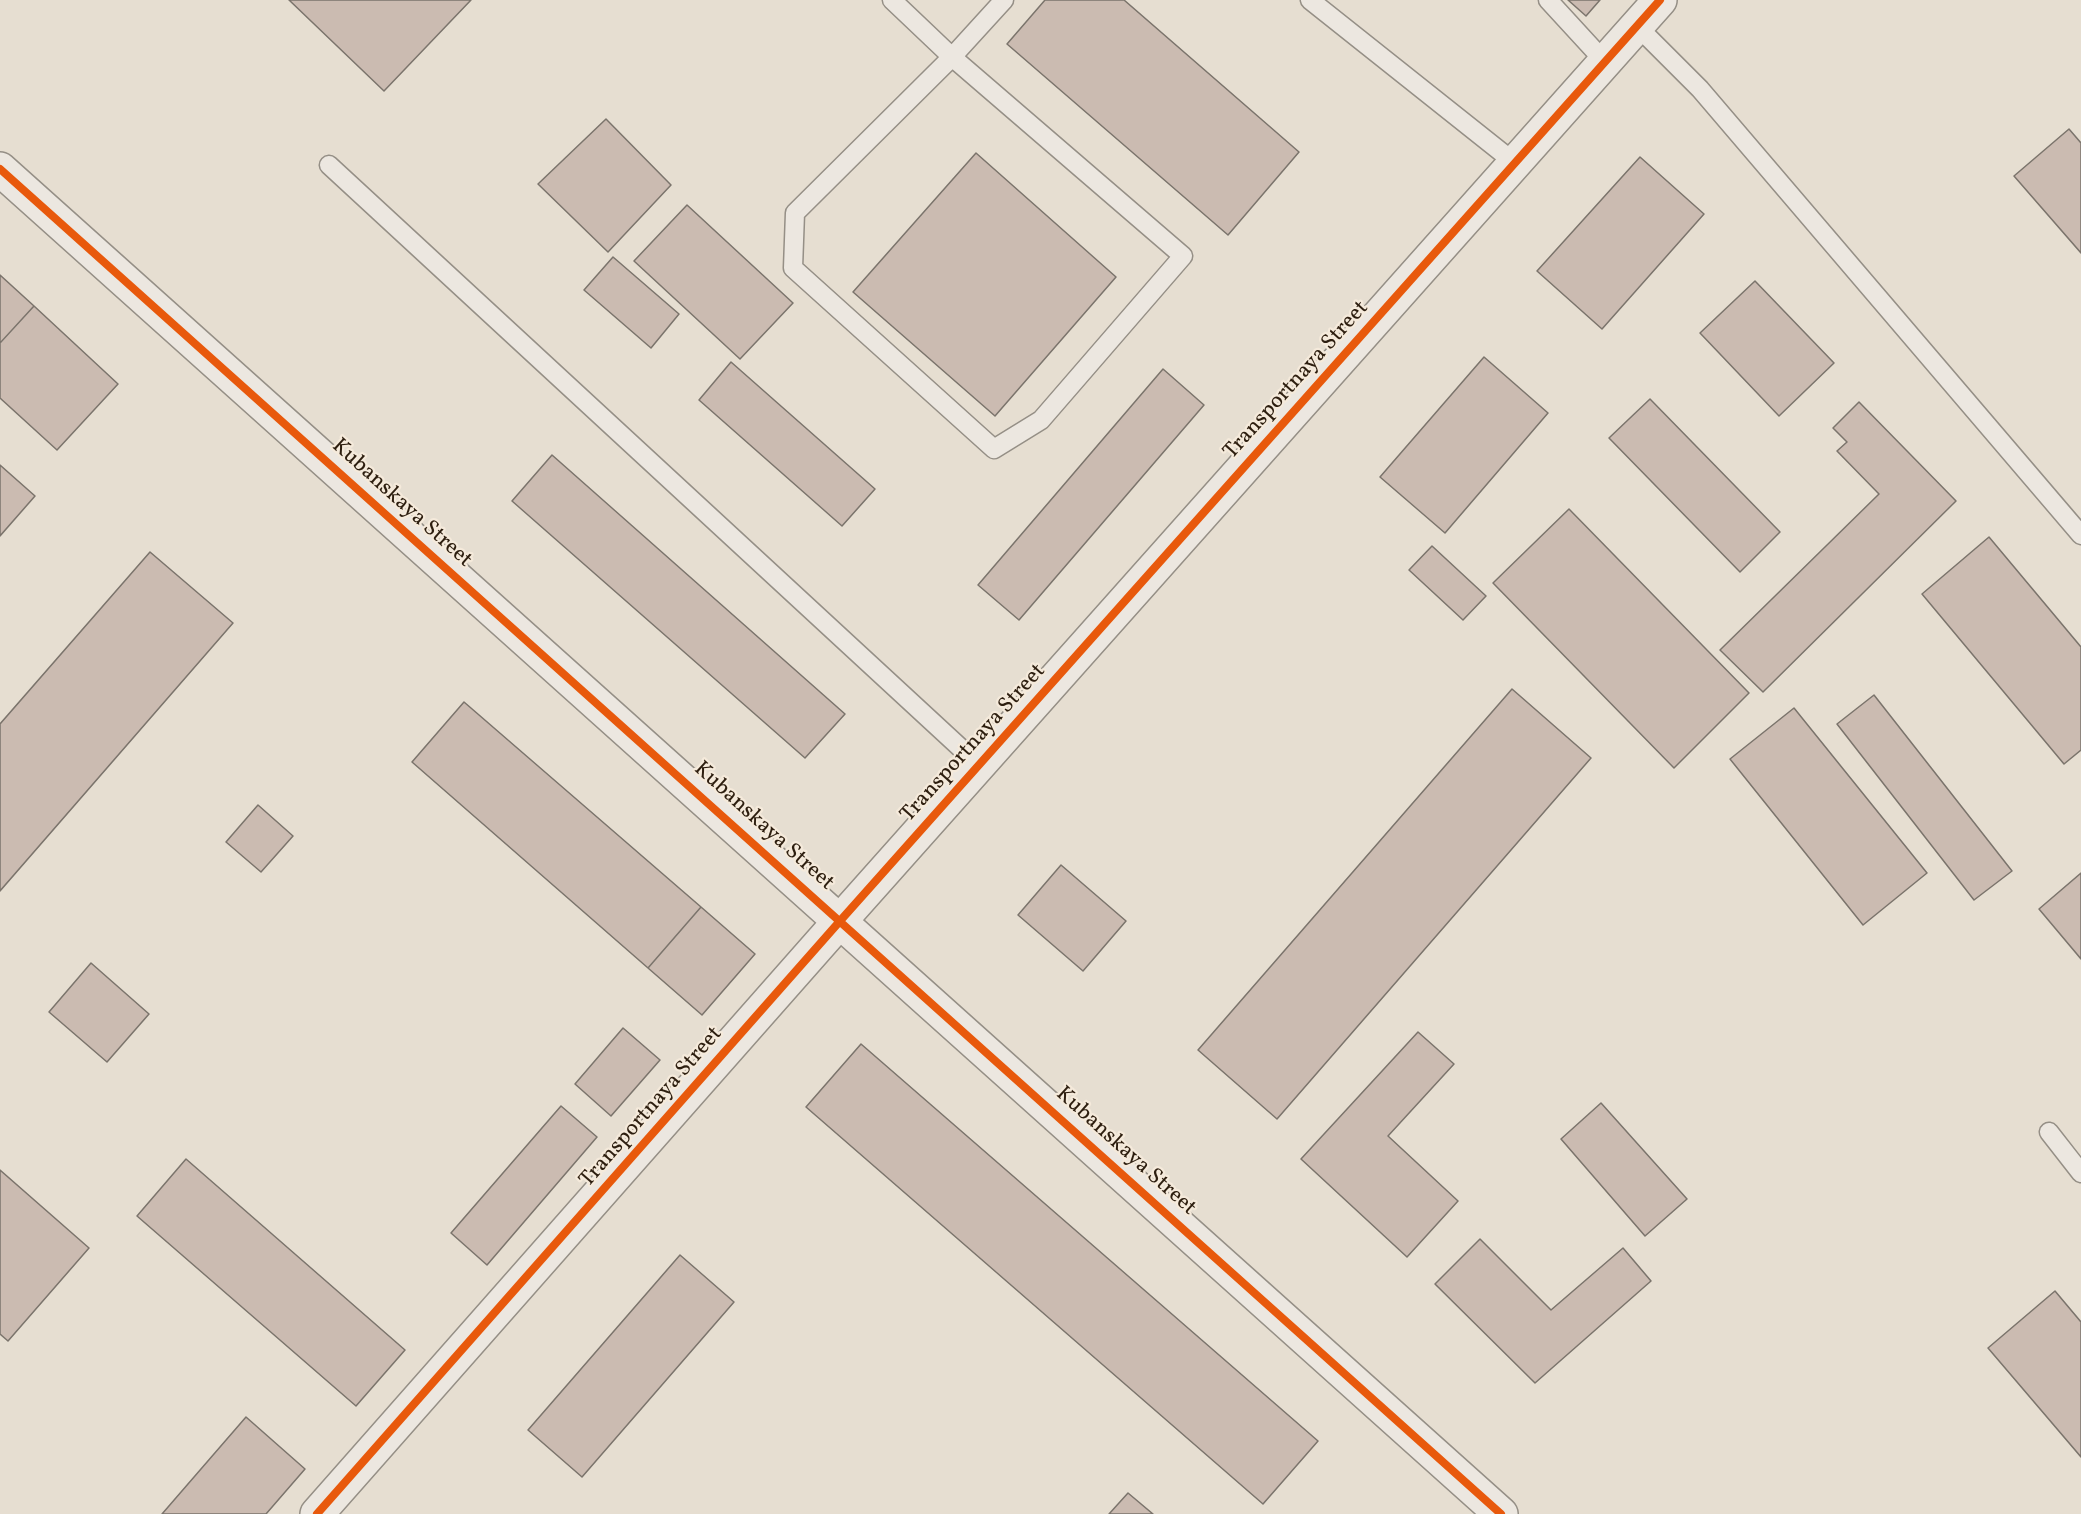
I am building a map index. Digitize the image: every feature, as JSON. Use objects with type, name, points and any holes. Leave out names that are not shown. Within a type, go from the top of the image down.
[{"type":"street","name":"Transportnaya Street","points":[[317,1514],[840,921],[1660,0]]},
{"type":"street","name":"Kubanskaya Street","points":[[0,169],[1501,1514]]},
{"type":"lane","points":[[892,0],[952,57],[1183,256],[1041,420],[994,449],[793,268],[795,213],[952,57],[1004,0]]},
{"type":"lane","points":[[1310,0],[1515,163]]},
{"type":"lane","points":[[1548,0],[1605,62]]},
{"type":"lane","points":[[1637,26],[1700,89],[2081,535]]},
{"type":"lane","points":[[329,165],[979,765]]},
{"type":"lane","points":[[2049,1132],[2081,1173]]},
{"type":"building","points":[[289,0],[471,0],[384,91]]},
{"type":"building","points":[[1045,0],[1124,0],[1299,152],[1228,235],[1007,44]]},
{"type":"building","points":[[1568,0],[1600,0],[1586,16]]},
{"type":"building","points":[[606,119],[671,185],[608,252],[538,184]]},
{"type":"building","points":[[2069,129],[2081,143],[2081,253],[2014,176]]},
{"type":"building","points":[[976,153],[1116,277],[995,416],[853,292]]},
{"type":"building","points":[[1640,157],[1704,214],[1602,329],[1537,271]]},
{"type":"building","points":[[687,205],[793,303],[740,359],[634,261]]},
{"type":"building","points":[[613,257],[679,314],[651,348],[584,290]]},
{"type":"building","points":[[0,275],[34,306],[0,343]]},
{"type":"building","points":[[1755,281],[1834,363],[1779,416],[1700,333]]},
{"type":"building","points":[[34,306],[118,384],[57,450],[0,398],[0,343]]},
{"type":"building","points":[[1484,357],[1548,413],[1445,533],[1380,477]]},
{"type":"building","points":[[731,362],[875,489],[842,526],[699,400]]},
{"type":"building","points":[[1163,369],[1204,405],[1019,620],[978,585]]},
{"type":"building","points":[[1650,399],[1780,532],[1740,572],[1609,438]]},
{"type":"building","points":[[1859,402],[1956,501],[1763,692],[1720,650],[1879,494],[1837,451],[1847,442],[1833,428]]},
{"type":"building","points":[[552,455],[845,714],[805,758],[512,501]]},
{"type":"building","points":[[0,465],[35,496],[0,536]]},
{"type":"building","points":[[1569,509],[1749,693],[1674,768],[1493,583]]},
{"type":"building","points":[[1989,537],[2081,647],[2081,750],[2064,764],[1922,594]]},
{"type":"building","points":[[1432,546],[1486,596],[1463,620],[1409,570]]},
{"type":"building","points":[[150,552],[233,623],[0,891],[0,724]]},
{"type":"building","points":[[1512,689],[1591,758],[1277,1119],[1198,1050]]},
{"type":"building","points":[[1874,695],[2012,871],[1974,900],[1837,724]]},
{"type":"building","points":[[464,702],[701,907],[648,968],[412,762]]},
{"type":"building","points":[[1794,708],[1927,873],[1863,925],[1730,759]]},
{"type":"building","points":[[258,805],[293,836],[261,872],[226,842]]},
{"type":"building","points":[[1061,865],[1126,921],[1083,971],[1018,915]]},
{"type":"building","points":[[2081,873],[2081,959],[2039,909]]},
{"type":"building","points":[[701,907],[755,954],[702,1015],[648,968]]},
{"type":"building","points":[[91,963],[149,1014],[107,1062],[49,1012]]},
{"type":"building","points":[[623,1028],[660,1060],[611,1116],[575,1084]]},
{"type":"building","points":[[1418,1032],[1454,1064],[1388,1136],[1458,1201],[1407,1257],[1301,1159]]},
{"type":"building","points":[[861,1044],[1318,1441],[1263,1504],[806,1107]]},
{"type":"building","points":[[1601,1103],[1687,1199],[1645,1236],[1561,1139]]},
{"type":"building","points":[[561,1106],[597,1137],[487,1265],[451,1233]]},
{"type":"building","points":[[186,1159],[405,1350],[356,1406],[137,1216]]},
{"type":"building","points":[[0,1170],[89,1248],[8,1341],[0,1334]]},
{"type":"building","points":[[1480,1239],[1551,1310],[1623,1248],[1651,1281],[1535,1383],[1435,1284]]},
{"type":"building","points":[[680,1255],[734,1302],[582,1477],[528,1430]]},
{"type":"building","points":[[2055,1291],[2081,1322],[2081,1457],[1988,1348]]},
{"type":"building","points":[[246,1417],[305,1469],[266,1514],[162,1514]]},
{"type":"building","points":[[1128,1493],[1153,1514],[1109,1514]]},
{"type":"cycle path","points":[[317,1514],[840,921],[1660,0]]},
{"type":"cycle path","points":[[0,169],[1501,1514]]}]
